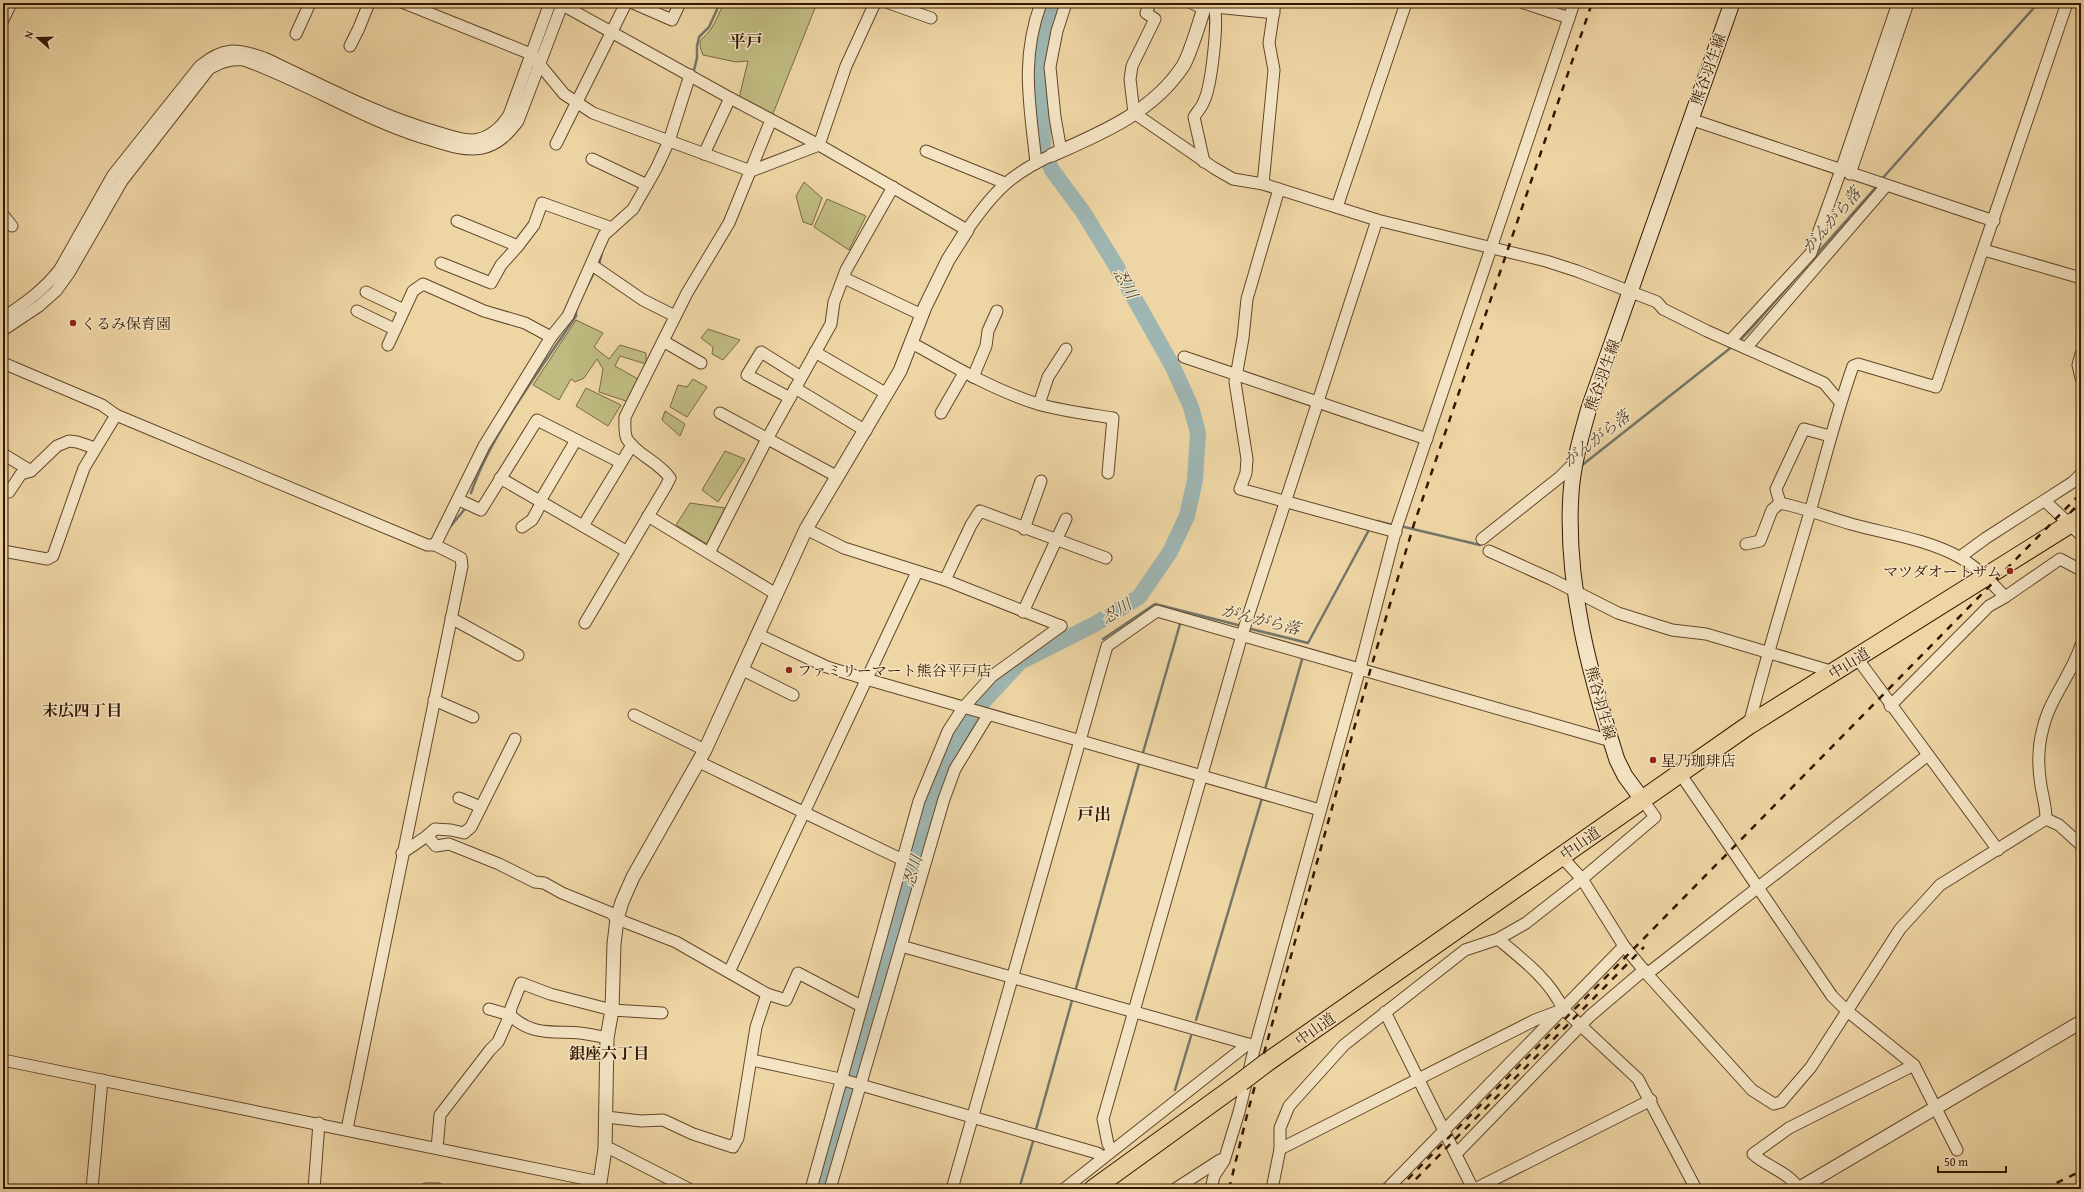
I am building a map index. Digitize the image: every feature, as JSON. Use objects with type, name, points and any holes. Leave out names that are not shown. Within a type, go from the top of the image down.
[{"type":"highway","name":"中山道","points":[[1093,1189],[1266,1063],[1749,725],[1985,576],[2077,525]]},
{"type":"main road","name":"熊谷羽生線","points":[[1642,799],[1622,771],[1611,741],[1580,624],[1575,591],[1570,528],[1573,479],[1575,462],[1590,408],[1690,119],[1732,3]]},
{"type":"street","points":[[3,20],[11,3]]},
{"type":"street","points":[[296,34],[310,3]]},
{"type":"street","points":[[350,46],[360,28],[369,3]]},
{"type":"street","points":[[404,3],[420,6],[531,54],[564,94],[593,113],[751,171],[819,145]]},
{"type":"street","points":[[3,318],[32,299],[50,283],[60,269],[114,175],[200,66],[212,56],[225,52],[243,50],[264,58],[404,122],[461,139],[473,140],[486,136],[502,126],[509,115],[550,3]]},
{"type":"street","points":[[556,144],[578,103],[626,3]]},
{"type":"street","points":[[633,3],[672,20],[679,5]]},
{"type":"street","points":[[819,145],[846,66],[875,3]]},
{"type":"street","points":[[889,3],[932,18]]},
{"type":"street","points":[[1041,3],[1034,21],[1028,49],[1028,92],[1047,158]]},
{"type":"street","points":[[1047,158],[1055,117],[1050,67],[1056,31],[1066,3]]},
{"type":"street","points":[[1150,3],[1146,12],[1155,19],[1132,66],[1130,79],[1134,113],[1172,138],[1204,162],[1233,179],[1263,184],[1377,220],[1491,250],[1546,261],[1576,271],[1656,302],[1663,309],[1738,345],[1824,383],[1840,402]]},
{"type":"street","points":[[1337,207],[1406,3]]},
{"type":"street","points":[[1524,3],[1569,18]]},
{"type":"street","points":[[1211,1189],[1214,1176],[1224,1161],[1239,1112],[1252,1045],[1360,668],[1397,528],[1574,3]]},
{"type":"street","points":[[1846,172],[1898,3]]},
{"type":"street","points":[[1738,345],[1816,257],[1908,3]]},
{"type":"street","points":[[1749,725],[1767,651],[1810,511],[1840,402],[1853,366],[1858,364],[1936,387],[2068,3]]},
{"type":"street","points":[[3,330],[39,306],[56,291],[69,273],[122,181],[209,69],[219,63],[231,60],[244,60],[261,66],[401,131],[459,148],[471,149],[490,146],[510,132],[518,121],[540,65],[560,4],[730,98],[819,145],[967,230]]},
{"type":"street","points":[[3,1060],[319,1123],[600,1185],[605,1149],[607,1038],[612,1010],[614,944],[617,919],[622,902],[633,877],[705,750],[743,670],[806,529],[866,431],[900,371],[922,314],[948,260],[967,230],[989,200],[1005,183],[1047,158],[1106,131],[1134,113],[1165,89],[1184,65],[1206,5]]},
{"type":"street","points":[[1206,5],[1274,8],[1269,43],[1274,70],[1263,184]]},
{"type":"street","points":[[1204,162],[1194,117],[1205,101],[1212,67],[1216,28],[1206,5]]},
{"type":"street","points":[[435,544],[459,500],[484,446],[551,337],[568,316],[592,265],[604,235],[633,208],[647,185],[669,141],[690,75]]},
{"type":"street","points":[[704,154],[730,98]]},
{"type":"street","points":[[1690,119],[1994,221]]},
{"type":"street","points":[[585,623],[670,478],[664,470],[632,445],[626,438],[625,417],[676,316],[729,223],[771,120]]},
{"type":"street","points":[[926,151],[1005,183]]},
{"type":"street","points":[[592,158],[647,185]]},
{"type":"street","points":[[1738,345],[1816,257],[1886,185]]},
{"type":"street","points":[[709,552],[767,439],[831,324],[834,302],[844,278],[893,187]]},
{"type":"street","points":[[1279,189],[1247,299],[1243,338],[1235,382],[1247,459],[1246,473],[1240,488],[1378,527],[1397,528]]},
{"type":"street","points":[[441,263],[491,283],[501,265],[534,225],[542,203],[612,228]]},
{"type":"street","points":[[3,215],[12,226]]},
{"type":"street","points":[[1112,1150],[1108,1144],[1104,1119],[1134,1011],[1242,634],[1319,403],[1377,220]]},
{"type":"street","points":[[457,221],[518,246]]},
{"type":"street","points":[[1984,250],[2081,278]]},
{"type":"street","points":[[592,265],[644,300],[676,316]]},
{"type":"street","points":[[844,278],[922,314]]},
{"type":"street","points":[[388,345],[394,329],[413,291],[423,284],[484,311],[525,322],[551,337]]},
{"type":"street","points":[[366,292],[404,310]]},
{"type":"street","points":[[357,311],[394,329]]},
{"type":"street","points":[[941,413],[969,375],[986,346],[988,331],[997,311]]},
{"type":"street","points":[[663,341],[701,363]]},
{"type":"street","points":[[912,343],[969,375],[1010,395],[1039,404],[1113,418],[1108,473]]},
{"type":"street","points":[[1039,404],[1048,377],[1066,349]]},
{"type":"street","points":[[801,377],[761,352],[748,375],[792,393],[866,431]]},
{"type":"street","points":[[815,352],[887,394]]},
{"type":"street","points":[[2081,354],[2078,366],[2081,378]]},
{"type":"street","points":[[1184,357],[1427,439]]},
{"type":"street","points":[[3,364],[102,405],[116,415],[427,545],[435,544],[461,558],[462,566],[402,853],[347,1129]]},
{"type":"street","points":[[720,413],[838,477]]},
{"type":"street","points":[[3,551],[47,559],[52,556],[84,468],[116,415]]},
{"type":"street","points":[[459,500],[481,510],[537,420],[620,462]]},
{"type":"street","points":[[1780,503],[1776,489],[1804,429],[1830,436]]},
{"type":"street","points":[[522,527],[532,520],[576,440]]},
{"type":"street","points":[[3,489],[9,492],[21,474],[31,471],[57,446],[68,441],[77,442],[95,448]]},
{"type":"street","points":[[583,526],[620,462],[632,445]]},
{"type":"street","points":[[3,454],[31,471]]},
{"type":"street","points":[[1482,539],[1560,477],[1575,462]]},
{"type":"street","points":[[1960,557],[1986,538],[2073,482],[2081,474]]},
{"type":"street","points":[[500,478],[626,551]]},
{"type":"street","points":[[1024,528],[1041,481]]},
{"type":"street","points":[[2045,501],[2077,525]]},
{"type":"street","points":[[1780,503],[1804,508],[1810,511],[1932,545],[1960,557],[1985,576],[2005,597]]},
{"type":"street","points":[[1746,544],[1760,540],[1772,510],[1780,503]]},
{"type":"street","points":[[945,580],[971,525],[980,511],[1106,558]]},
{"type":"street","points":[[648,516],[776,594]]},
{"type":"street","points":[[1023,612],[1066,519]]},
{"type":"street","points":[[806,529],[844,548],[945,580],[1061,626],[992,676],[948,731],[919,801],[861,1006],[842,1080],[810,1189]]},
{"type":"street","points":[[1489,551],[1575,591],[1618,613],[1672,630],[1706,634],[1834,672]]},
{"type":"street","points":[[1890,706],[1989,606],[2060,560],[2081,570]]},
{"type":"street","points":[[729,972],[917,572]]},
{"type":"street","points":[[952,1189],[1107,646],[1158,611],[1611,741]]},
{"type":"street","points":[[451,618],[518,655]]},
{"type":"street","points":[[758,635],[827,667],[866,680],[1320,810]]},
{"type":"street","points":[[2046,819],[2046,806],[2040,770],[2043,728],[2050,709],[2075,664],[2081,645]]},
{"type":"street","points":[[1857,658],[1890,706],[1998,850]]},
{"type":"street","points":[[743,670],[793,695]]},
{"type":"street","points":[[434,700],[473,717]]},
{"type":"street","points":[[634,715],[705,750]]},
{"type":"street","points":[[830,1189],[944,799],[955,769],[986,715]]},
{"type":"street","points":[[402,853],[435,829],[464,833],[471,827],[515,739]]},
{"type":"street","points":[[1456,1154],[1580,1026],[1645,972],[1758,887],[1928,755]]},
{"type":"street","points":[[699,762],[804,814],[903,860]]},
{"type":"street","points":[[1680,772],[1832,996],[1846,1010],[1914,1065],[1957,1150]]},
{"type":"street","points":[[459,798],[481,807]]},
{"type":"street","points":[[1272,1189],[1280,1150],[1280,1128],[1289,1106],[1344,1044],[1464,950],[1498,939],[1526,923],[1582,879],[1655,817],[1642,799]]},
{"type":"street","points":[[2046,819],[2059,825],[2081,845]]},
{"type":"street","points":[[1561,856],[1582,879],[1624,946],[1645,972],[1752,1090],[1774,1104],[1781,1102],[1811,1067],[1846,1010],[1900,929],[1940,886],[2046,819]]},
{"type":"street","points":[[427,836],[436,846],[449,844],[499,864],[535,882],[544,883],[562,893],[611,913],[617,919],[676,942],[767,994],[786,1000],[798,973],[861,1006]]},
{"type":"street","points":[[1498,939],[1533,968],[1559,1000],[1563,1009],[1638,1079],[1651,1100],[1696,1189]]},
{"type":"street","points":[[902,946],[1252,1045]]},
{"type":"street","points":[[1387,1189],[1624,946]]},
{"type":"street","points":[[437,1148],[440,1115],[490,1050],[498,1042],[510,1015],[511,1008],[521,983],[550,994],[612,1010],[662,1013]]},
{"type":"street","points":[[606,1118],[641,1121],[663,1120],[693,1134],[733,1147],[738,1138],[752,1060],[756,1027],[767,994]]},
{"type":"street","points":[[489,1008],[510,1015],[520,1024],[540,1032],[581,1033],[607,1038]]},
{"type":"street","points":[[1280,1150],[1536,1020],[1563,1009]]},
{"type":"street","points":[[1385,1012],[1474,1189],[1651,1100]]},
{"type":"street","points":[[1914,1065],[1789,1128],[1753,1154],[1776,1171],[1793,1179],[1798,1189],[2081,1022]]},
{"type":"street","points":[[1064,1189],[1112,1150],[1252,1045]]},
{"type":"street","points":[[752,1060],[861,1085],[1097,1153],[1103,1157]]},
{"type":"street","points":[[92,1189],[102,1080]]},
{"type":"street","points":[[314,1189],[319,1123]]},
{"type":"street","points":[[605,1149],[611,1149],[689,1189]]},
{"type":"street","points":[[1175,1189],[1220,1160],[1224,1161]]},
{"type":"street","points":[[426,1189],[438,1189]]},
{"type":"shaded area","points":[[724,3],[817,3],[772,116],[739,98],[748,61],[736,62],[703,55],[700,42],[711,29]]},
{"type":"shaded area","points":[[804,182],[822,198],[812,225],[803,222],[796,196]]},
{"type":"shaded area","points":[[827,199],[866,216],[849,250],[814,227]]},
{"type":"shaded area","points":[[576,320],[603,333],[594,347],[609,359],[620,345],[646,353],[646,364],[620,356],[615,366],[638,379],[632,403],[599,392],[603,369],[597,359],[584,378],[575,382],[571,379],[559,400],[533,385]]},
{"type":"shaded area","points":[[708,329],[740,340],[723,360],[712,354],[713,347],[701,338]]},
{"type":"shaded area","points":[[693,379],[707,387],[687,417],[670,407],[678,385],[687,387]]},
{"type":"shaded area","points":[[586,388],[621,405],[608,426],[576,406]]},
{"type":"shaded area","points":[[665,411],[685,424],[680,436],[662,420]]},
{"type":"shaded area","points":[[725,451],[745,459],[718,502],[702,490]]},
{"type":"shaded area","points":[[690,503],[725,508],[707,544],[676,525]]},
{"type":"waterway","points":[[694,70],[699,37],[709,27],[720,3]]},
{"type":"waterway","name":"忍川","points":[[823,1189],[921,838],[940,779],[959,741],[981,704],[1020,662],[1095,624],[1139,597],[1170,552],[1187,516],[1195,480],[1198,433],[1191,407],[1173,367],[1115,264],[1083,212],[1052,170],[1043,150],[1044,112],[1041,73],[1044,41],[1055,3]]},
{"type":"waterway","name":"がんがら落","points":[[1881,180],[2038,3]]},
{"type":"waterway","name":"がんがら落","points":[[1814,257],[1877,186]]},
{"type":"waterway","points":[[599,264],[602,253]]},
{"type":"waterway","name":"がんがら落","points":[[1738,342],[1807,265]]},
{"type":"waterway","points":[[585,290],[594,273]]},
{"type":"waterway","points":[[471,493],[491,448],[518,402],[576,316],[576,307]]},
{"type":"waterway","name":"がんがら落","points":[[1581,466],[1733,346]]},
{"type":"waterway","points":[[450,527],[464,510]]},
{"type":"waterway","name":"がんがら落","points":[[1377,521],[1393,525]]},
{"type":"waterway","name":"がんがら落","points":[[1400,526],[1480,545],[1483,543]]},
{"type":"waterway","name":"がんがら落","points":[[1247,628],[1308,643],[1370,528]]},
{"type":"waterway","name":"がんがら落","points":[[1103,639],[1155,604],[1242,626]]},
{"type":"waterway","points":[[1142,756],[1180,624]]},
{"type":"waterway","points":[[1265,789],[1303,656]]},
{"type":"waterway","points":[[1075,992],[1140,760]]},
{"type":"waterway","points":[[1196,1020],[1262,798]]},
{"type":"waterway","points":[[1035,1133],[1073,997]]},
{"type":"waterway","points":[[1175,1090],[1191,1036]]},
{"type":"waterway","points":[[1019,1189],[1034,1138]]},
{"type":"railway","points":[[1229,1189],[1248,1111],[1370,671],[1414,524],[1592,3]]},
{"type":"railway","points":[[1398,1189],[2081,493]]},
{"type":"railway","points":[[2070,513],[2081,501]]},
{"type":"railway","points":[[1406,1189],[1644,947]]},
{"type":"railway","points":[[2044,1189],[2081,1171]]},
{"type":"place","name":"くるみ保育園","points":[[73,323]]},
{"type":"place","name":"マツダオートザム","points":[[2010,571]]},
{"type":"place","name":"ファミリーマート熊谷平戸店","points":[[789,670]]},
{"type":"place","name":"星乃珈琲店","points":[[1653,760]]},
{"type":"district","name":"平戸","points":[[746,40]]},
{"type":"district","name":"末広四丁目","points":[[82,710]]},
{"type":"district","name":"戸出","points":[[1094,813]]},
{"type":"district","name":"銀座六丁目","points":[[609,1053]]}]
